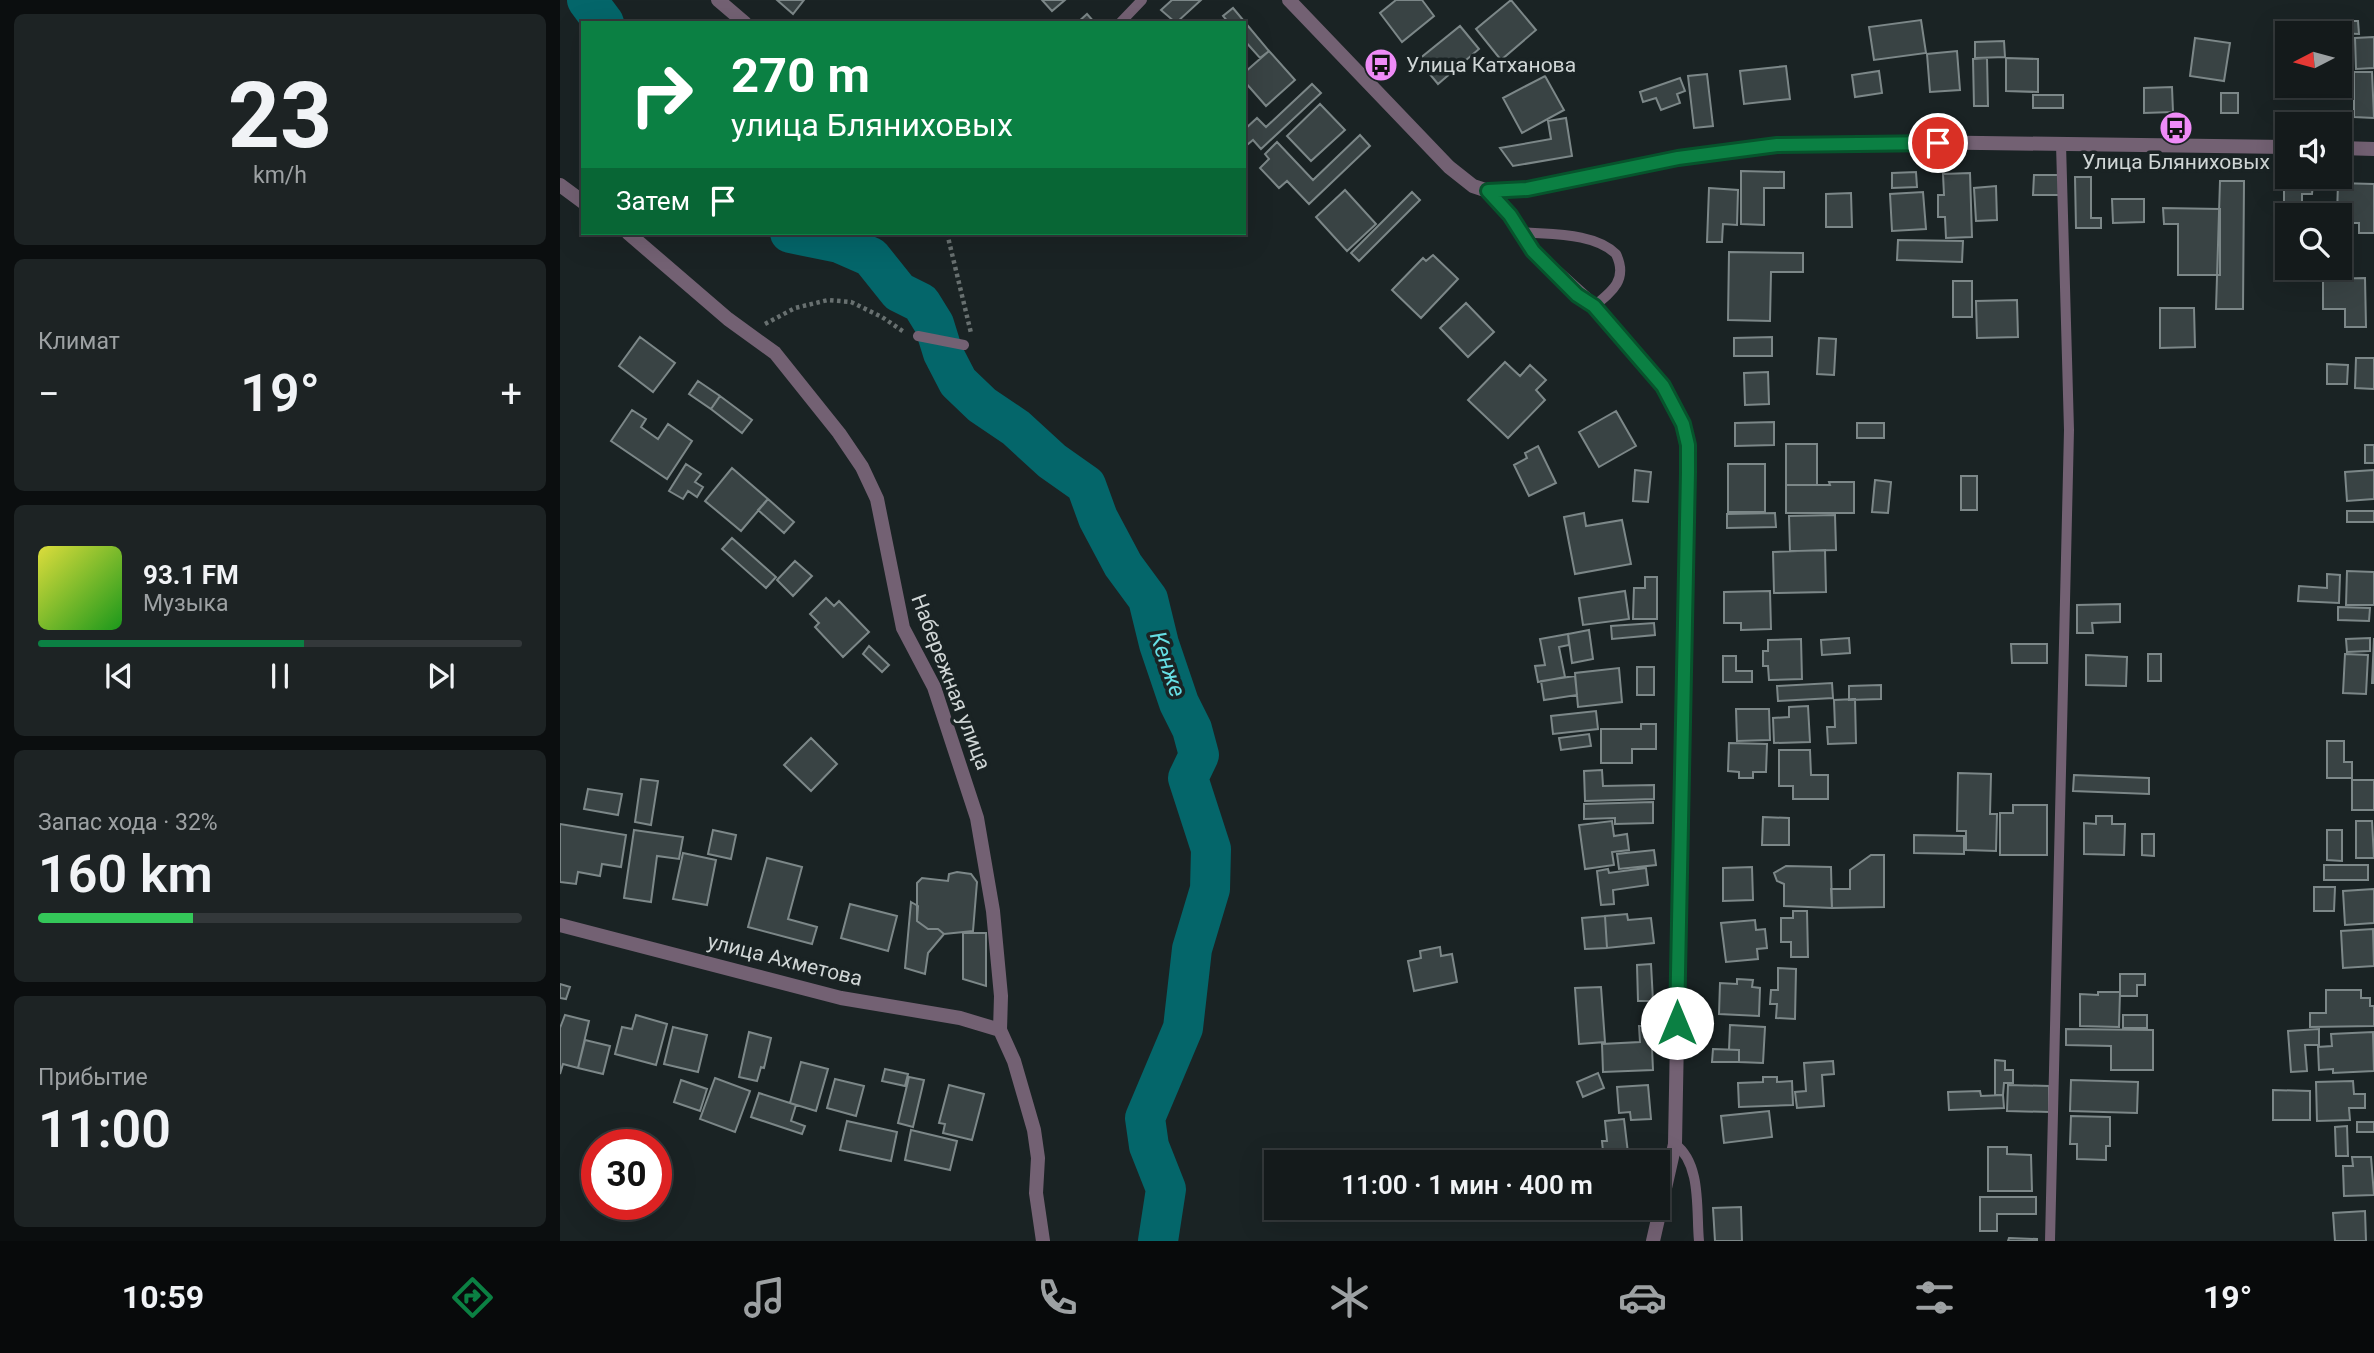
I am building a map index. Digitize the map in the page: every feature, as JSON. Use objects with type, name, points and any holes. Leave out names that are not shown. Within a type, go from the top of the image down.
[{"type":"street","points":[[718,0],[743,21]]},
{"type":"street","points":[[1289,0],[1449,167],[1473,186],[1488,191],[1527,189],[1678,158],[1777,145],[1911,142],[2275,147]]},
{"type":"street","points":[[2352,148],[2374,149]]},
{"type":"street","points":[[560,185],[581,201]]},
{"type":"street","points":[[1488,191],[1545,265],[1594,306],[1663,386],[1683,424],[1688,445],[1675,1144],[1653,1241]]},
{"type":"street","name":"Набережная улица","points":[[630,235],[775,354],[839,433],[862,467],[877,499],[903,628],[934,687],[977,818],[993,911],[1001,996],[1000,1030],[1014,1061],[1034,1130],[1038,1158],[1036,1193],[1043,1241]]},
{"type":"street","name":"улица Ахметова","points":[[560,925],[841,998],[960,1018],[1000,1030]]},
{"type":"lane","points":[[1122,21],[1142,0]]},
{"type":"lane","points":[[2050,1241],[2070,430],[2064,171],[2061,144]]},
{"type":"lane","points":[[1520,232],[1581,239],[1597,243],[1616,254],[1622,276],[1617,286],[1594,306]]},
{"type":"lane","points":[[919,336],[964,345]]},
{"type":"lane","points":[[1675,1144],[1683,1150],[1693,1173],[1699,1241]]},
{"type":"path","points":[[947,235],[960,296],[968,314],[971,344],[964,345]]},
{"type":"path","points":[[746,332],[794,308],[828,300],[851,302],[883,317],[901,331],[919,336]]},
{"type":"building","points":[[777,0],[804,0],[793,14]]},
{"type":"building","points":[[1042,0],[1065,0],[1052,11]]},
{"type":"building","points":[[1172,0],[1201,0],[1178,21],[1174,21],[1161,10]]},
{"type":"building","points":[[1396,0],[1422,0],[1434,16],[1402,42],[1380,13]]},
{"type":"building","points":[[1511,0],[1536,30],[1501,60],[1476,29]]},
{"type":"building","points":[[1233,8],[1244,21],[1227,21],[1223,16]]},
{"type":"building","points":[[1087,14],[1093,21],[1079,21]]},
{"type":"building","points":[[1921,20],[1926,53],[1874,60],[1869,27]]},
{"type":"building","points":[[2352,21],[2358,21],[2359,34],[2352,34]]},
{"type":"building","points":[[1246,24],[1269,51],[1260,58],[1246,42]]},
{"type":"building","points":[[1460,26],[1479,49],[1438,84],[1418,60]]},
{"type":"building","points":[[2374,37],[2374,68],[2356,69],[2355,38]]},
{"type":"building","points":[[2195,38],[2230,43],[2224,81],[2190,76]]},
{"type":"building","points":[[2004,41],[2005,57],[1975,58],[1975,42]]},
{"type":"building","points":[[1269,51],[1295,80],[1266,106],[1246,83],[1246,71]]},
{"type":"building","points":[[1957,51],[1960,90],[1930,92],[1927,54]]},
{"type":"building","points":[[1987,58],[1988,106],[1974,106],[1973,59]]},
{"type":"building","points":[[2006,58],[2038,59],[2038,92],[2006,91]]},
{"type":"building","points":[[1786,66],[1790,99],[1744,104],[1740,71]]},
{"type":"building","points":[[1879,71],[1882,93],[1855,97],[1852,75]]},
{"type":"building","points":[[2354,72],[2372,72],[2374,118],[2354,117]]},
{"type":"building","points":[[1707,74],[1713,126],[1694,128],[1688,76]]},
{"type":"building","points":[[1545,76],[1564,110],[1522,133],[1503,98]]},
{"type":"building","points":[[1680,78],[1685,91],[1677,94],[1680,103],[1661,110],[1656,98],[1643,102],[1640,92]]},
{"type":"building","points":[[1312,84],[1321,93],[1261,149],[1253,140],[1246,144],[1246,128],[1257,118],[1266,127]]},
{"type":"building","points":[[2172,87],[2173,112],[2144,113],[2144,88]]},
{"type":"building","points":[[2221,93],[2238,93],[2238,113],[2221,113]]},
{"type":"building","points":[[2033,95],[2063,95],[2063,108],[2033,108]]},
{"type":"building","points":[[1320,104],[1345,130],[1311,161],[1287,136]]},
{"type":"building","points":[[1566,118],[1572,156],[1513,166],[1500,148],[1551,139],[1548,121]]},
{"type":"building","points":[[1360,135],[1370,146],[1309,204],[1287,181],[1279,188],[1260,168],[1269,159],[1265,154],[1277,142],[1313,180]]},
{"type":"building","points":[[1741,171],[1784,172],[1784,188],[1764,188],[1764,225],[1741,224]]},
{"type":"building","points":[[1916,172],[1917,187],[1892,188],[1892,173]]},
{"type":"building","points":[[1970,173],[1972,237],[1946,238],[1945,217],[1938,217],[1938,195],[1944,195],[1943,174]]},
{"type":"building","points":[[2034,175],[2059,175],[2059,195],[2033,195]]},
{"type":"building","points":[[2075,177],[2091,177],[2091,218],[2101,218],[2101,228],[2076,228]]},
{"type":"building","points":[[2220,181],[2244,181],[2243,309],[2216,309]]},
{"type":"building","points":[[2352,183],[2374,184],[2374,233],[2359,233],[2359,223],[2352,223],[2352,203],[2337,203],[2338,189],[2352,189]]},
{"type":"building","points":[[1996,186],[1997,220],[1976,221],[1974,188]]},
{"type":"building","points":[[1709,188],[1738,190],[1737,225],[1723,224],[1722,242],[1707,242]]},
{"type":"building","points":[[2284,189],[2312,189],[2312,194],[2302,194],[2302,203],[2284,203]]},
{"type":"building","points":[[1345,190],[1376,224],[1347,251],[1316,217]]},
{"type":"building","points":[[1412,192],[1420,200],[1359,261],[1351,253]]},
{"type":"building","points":[[1923,192],[1926,229],[1892,231],[1890,194]]},
{"type":"building","points":[[1851,193],[1852,227],[1826,227],[1826,194]]},
{"type":"building","points":[[2112,199],[2144,199],[2144,222],[2113,223]]},
{"type":"building","points":[[2163,208],[2220,209],[2220,275],[2178,275],[2178,224],[2164,224]]},
{"type":"building","points":[[1898,240],[1963,241],[1962,262],[1897,260]]},
{"type":"building","points":[[1729,252],[1803,253],[1803,272],[1771,272],[1770,321],[1728,320]]},
{"type":"building","points":[[1433,255],[1458,279],[1421,318],[1392,290],[1423,258],[1426,261]]},
{"type":"building","points":[[2365,278],[2366,327],[2345,327],[2345,309],[2323,309],[2323,280]]},
{"type":"building","points":[[1953,281],[1972,281],[1972,317],[1953,317]]},
{"type":"building","points":[[2017,300],[2018,337],[1977,338],[1976,301]]},
{"type":"building","points":[[1466,303],[1494,332],[1468,357],[1440,328]]},
{"type":"building","points":[[2160,308],[2194,308],[2195,347],[2160,348]]},
{"type":"building","points":[[640,337],[675,363],[653,392],[619,366]]},
{"type":"building","points":[[1772,337],[1772,356],[1734,356],[1734,338]]},
{"type":"building","points":[[1819,338],[1836,339],[1834,375],[1817,374]]},
{"type":"building","points":[[2356,358],[2374,358],[2374,389],[2355,388]]},
{"type":"building","points":[[1505,362],[1520,376],[1530,365],[1546,380],[1536,390],[1545,400],[1508,438],[1468,400]]},
{"type":"building","points":[[2327,364],[2348,365],[2347,384],[2327,384]]},
{"type":"building","points":[[1768,372],[1769,404],[1745,405],[1744,373]]},
{"type":"building","points":[[698,381],[720,396],[711,409],[689,394]]},
{"type":"building","points":[[720,396],[752,420],[742,433],[711,409]]},
{"type":"building","points":[[632,410],[646,419],[641,427],[658,439],[668,424],[692,441],[667,479],[611,441]]},
{"type":"building","points":[[1616,411],[1636,446],[1599,467],[1579,432]]},
{"type":"building","points":[[1774,422],[1774,445],[1735,446],[1735,423]]},
{"type":"building","points":[[1857,423],[1884,423],[1884,438],[1857,438]]},
{"type":"building","points":[[1786,444],[1817,444],[1817,485],[1786,485]]},
{"type":"building","points":[[2365,445],[2374,445],[2374,463],[2365,463]]},
{"type":"building","points":[[1538,446],[1556,483],[1529,496],[1514,465],[1527,458],[1525,453]]},
{"type":"building","points":[[686,464],[701,474],[695,482],[703,487],[697,497],[688,491],[683,499],[669,491]]},
{"type":"building","points":[[1728,464],[1765,464],[1765,512],[1728,512]]},
{"type":"building","points":[[732,468],[768,499],[741,531],[705,501]]},
{"type":"building","points":[[1635,470],[1651,472],[1648,502],[1633,501]]},
{"type":"building","points":[[2374,470],[2374,499],[2347,501],[2345,472]]},
{"type":"building","points":[[1961,476],[1977,476],[1977,510],[1961,510]]},
{"type":"building","points":[[1875,480],[1891,482],[1888,513],[1872,512]]},
{"type":"building","points":[[1829,482],[1854,482],[1854,513],[1786,513],[1786,485],[1830,485]]},
{"type":"building","points":[[768,499],[794,522],[784,533],[758,510]]},
{"type":"building","points":[[2347,511],[2374,511],[2374,522],[2347,522]]},
{"type":"building","points":[[1584,513],[1586,526],[1622,520],[1631,564],[1575,574],[1564,517]]},
{"type":"building","points":[[1775,513],[1776,527],[1727,528],[1727,514]]},
{"type":"building","points":[[1835,515],[1836,550],[1790,551],[1789,516]]},
{"type":"building","points":[[732,538],[776,577],[766,588],[722,549]]},
{"type":"building","points":[[1825,550],[1826,592],[1774,593],[1773,552]]},
{"type":"building","points":[[795,561],[812,576],[793,596],[777,580]]},
{"type":"building","points":[[2347,571],[2374,572],[2374,605],[2346,605]]},
{"type":"building","points":[[2327,574],[2340,575],[2339,603],[2298,601],[2299,586],[2327,588]]},
{"type":"building","points":[[1645,577],[1657,577],[1657,619],[1633,619],[1634,588],[1645,588]]},
{"type":"building","points":[[1625,591],[1629,619],[1583,625],[1579,598]]},
{"type":"building","points":[[1770,591],[1771,629],[1741,630],[1741,623],[1724,623],[1724,592]]},
{"type":"building","points":[[826,598],[834,606],[839,601],[869,632],[843,657],[815,627],[819,623],[810,614]]},
{"type":"building","points":[[2120,604],[2120,622],[2092,623],[2093,633],[2077,633],[2077,605]]},
{"type":"building","points":[[2338,607],[2370,608],[2369,621],[2338,620]]},
{"type":"building","points":[[1654,623],[1655,635],[1612,639],[1611,626]]},
{"type":"building","points":[[1589,630],[1593,659],[1572,663],[1568,634]]},
{"type":"building","points":[[1568,634],[1569,645],[1559,647],[1565,677],[1538,682],[1535,666],[1545,665],[1540,639]]},
{"type":"building","points":[[1849,638],[1850,653],[1822,655],[1821,640]]},
{"type":"building","points":[[2370,638],[2370,651],[2347,652],[2346,639]]},
{"type":"building","points":[[2374,638],[2374,683],[2372,683]]},
{"type":"building","points":[[1801,639],[1802,679],[1769,680],[1768,666],[1763,666],[1763,651],[1768,651],[1768,640]]},
{"type":"building","points":[[2011,644],[2047,644],[2047,663],[2012,663]]},
{"type":"building","points":[[869,646],[889,665],[882,672],[863,654]]},
{"type":"building","points":[[2148,654],[2161,654],[2161,681],[2148,681]]},
{"type":"building","points":[[2345,654],[2368,655],[2366,694],[2343,693]]},
{"type":"building","points":[[2086,655],[2127,657],[2126,686],[2086,685]]},
{"type":"building","points":[[1723,656],[1736,656],[1736,671],[1752,671],[1752,682],[1723,682]]},
{"type":"building","points":[[1637,667],[1654,667],[1654,695],[1637,695]]},
{"type":"building","points":[[1619,668],[1622,702],[1578,707],[1575,673]]},
{"type":"building","points":[[1575,676],[1577,695],[1544,700],[1541,681]]},
{"type":"building","points":[[1832,683],[1833,698],[1778,701],[1777,686]]},
{"type":"building","points":[[1881,685],[1881,699],[1849,700],[1849,686]]},
{"type":"building","points":[[1855,699],[1856,743],[1828,744],[1827,727],[1835,727],[1834,700]]},
{"type":"building","points":[[1808,706],[1810,742],[1774,743],[1773,718],[1789,717],[1789,707]]},
{"type":"building","points":[[1736,709],[1769,709],[1770,740],[1737,741]]},
{"type":"building","points":[[1596,711],[1598,729],[1553,734],[1551,716]]},
{"type":"building","points":[[1641,724],[1656,724],[1656,749],[1632,749],[1632,763],[1601,763],[1601,729],[1641,729]]},
{"type":"building","points":[[1589,734],[1591,746],[1561,750],[1559,738]]},
{"type":"building","points":[[811,738],[837,764],[811,791],[784,765]]},
{"type":"building","points":[[2327,741],[2344,741],[2344,762],[2352,762],[2352,778],[2327,778]]},
{"type":"building","points":[[1729,743],[1767,744],[1766,772],[1753,772],[1753,778],[1739,778],[1739,772],[1728,771]]},
{"type":"building","points":[[1779,750],[1810,750],[1811,775],[1828,775],[1828,799],[1793,799],[1793,786],[1779,786]]},
{"type":"building","points":[[1602,770],[1603,786],[1654,785],[1654,799],[1585,801],[1584,771]]},
{"type":"building","points":[[1958,773],[1991,774],[1990,814],[1997,814],[1996,851],[1966,850],[1966,831],[1957,831]]},
{"type":"building","points":[[2074,775],[2149,778],[2149,794],[2073,791]]},
{"type":"building","points":[[641,779],[658,781],[651,825],[635,822]]},
{"type":"building","points":[[2352,780],[2374,780],[2374,810],[2352,810]]},
{"type":"building","points":[[588,789],[622,794],[618,815],[584,809]]},
{"type":"building","points":[[1653,802],[1653,823],[1615,824],[1615,818],[1584,819],[1584,804]]},
{"type":"building","points":[[2013,805],[2047,805],[2047,855],[2000,855],[2000,813],[2013,813]]},
{"type":"building","points":[[2096,816],[2112,816],[2112,824],[2125,824],[2124,855],[2084,854],[2084,823],[2096,824]]},
{"type":"building","points":[[1763,817],[1789,818],[1789,845],[1762,845]]},
{"type":"building","points":[[1612,821],[1614,836],[1627,834],[1629,850],[1612,852],[1614,865],[1585,869],[1579,825]]},
{"type":"building","points":[[2356,821],[2372,821],[2374,858],[2356,858]]},
{"type":"building","points":[[560,824],[626,835],[621,867],[602,864],[600,876],[578,872],[576,884],[560,882]]},
{"type":"building","points":[[634,830],[683,837],[679,859],[657,856],[651,902],[624,898]]},
{"type":"building","points":[[713,830],[736,835],[731,859],[708,854]]},
{"type":"building","points":[[2327,830],[2342,830],[2342,861],[2327,860]]},
{"type":"building","points":[[2142,834],[2154,834],[2154,856],[2142,855]]},
{"type":"building","points":[[1914,835],[1964,836],[1964,854],[1914,853]]},
{"type":"building","points":[[1654,850],[1656,865],[1619,869],[1617,854]]},
{"type":"building","points":[[683,853],[716,860],[707,905],[673,899]]},
{"type":"building","points":[[1871,855],[1884,855],[1884,907],[1832,908],[1831,889],[1850,889],[1850,870]]},
{"type":"building","points":[[767,858],[802,867],[788,919],[817,927],[812,944],[748,927]]},
{"type":"building","points":[[2324,865],[2368,865],[2368,880],[2324,880]]},
{"type":"building","points":[[1786,866],[1831,867],[1832,908],[1784,906],[1784,884],[1777,881],[1774,873]]},
{"type":"building","points":[[1752,867],[1753,900],[1723,901],[1723,868]]},
{"type":"building","points":[[1646,868],[1648,885],[1613,890],[1614,904],[1601,905],[1597,871],[1608,869],[1609,873]]},
{"type":"building","points":[[949,874],[971,874],[977,882],[973,931],[944,934],[938,929],[928,929],[917,921],[917,883],[922,878],[948,881]]},
{"type":"building","points":[[2314,887],[2335,887],[2334,911],[2314,911]]},
{"type":"building","points":[[2374,889],[2374,923],[2345,925],[2343,891]]},
{"type":"building","points":[[911,902],[918,906],[917,921],[928,929],[938,929],[944,934],[928,953],[925,974],[905,968]]},
{"type":"building","points":[[850,904],[897,916],[888,951],[841,938]]},
{"type":"building","points":[[1793,911],[1807,911],[1808,957],[1791,957],[1791,942],[1781,942],[1781,918],[1793,918]]},
{"type":"building","points":[[1627,914],[1628,920],[1651,918],[1654,943],[1607,948],[1605,916]]},
{"type":"building","points":[[1605,916],[1607,948],[1585,949],[1582,918]]},
{"type":"building","points":[[1755,920],[1756,930],[1765,929],[1767,948],[1757,949],[1758,959],[1726,962],[1721,923]]},
{"type":"building","points":[[2373,929],[2374,966],[2343,968],[2341,931]]},
{"type":"building","points":[[963,933],[986,933],[986,986],[963,979]]},
{"type":"building","points":[[1440,947],[1441,956],[1452,954],[1457,982],[1414,991],[1408,961],[1421,958],[1420,951]]},
{"type":"building","points":[[1651,964],[1653,1001],[1638,1001],[1637,965]]},
{"type":"building","points":[[1778,968],[1796,969],[1795,1019],[1776,1018],[1777,1004],[1770,1004],[1771,990],[1778,990]]},
{"type":"building","points":[[2120,974],[2145,974],[2145,985],[2137,985],[2137,996],[2120,996]]},
{"type":"building","points":[[1737,979],[1753,980],[1752,987],[1760,988],[1759,1016],[1719,1014],[1720,983],[1737,984]]},
{"type":"building","points":[[560,984],[570,987],[566,999],[560,998]]},
{"type":"building","points":[[1601,987],[1605,1042],[1579,1044],[1575,988]]},
{"type":"building","points":[[2326,990],[2361,990],[2361,998],[2370,998],[2370,1006],[2374,1006],[2374,1026],[2310,1027],[2310,1013],[2326,1013]]},
{"type":"building","points":[[2098,992],[2120,992],[2119,1027],[2080,1026],[2080,994],[2098,995]]},
{"type":"building","points":[[565,1015],[589,1021],[578,1068],[563,1064],[560,1074],[560,1028]]},
{"type":"building","points":[[636,1015],[667,1024],[656,1065],[615,1054],[622,1027],[632,1029]]},
{"type":"building","points":[[2123,1015],[2147,1015],[2147,1028],[2123,1028]]},
{"type":"building","points":[[1730,1025],[1765,1027],[1763,1063],[1739,1062],[1739,1050],[1729,1050]]},
{"type":"building","points":[[1639,1026],[1651,1026],[1653,1070],[1603,1072],[1602,1044],[1640,1042]]},
{"type":"building","points":[[673,1027],[707,1035],[698,1072],[664,1064]]},
{"type":"building","points":[[2066,1029],[2153,1030],[2153,1070],[2111,1070],[2111,1046],[2066,1045]]},
{"type":"building","points":[[2319,1029],[2319,1045],[2305,1045],[2307,1071],[2291,1072],[2288,1031]]},
{"type":"building","points":[[749,1032],[771,1038],[764,1068],[761,1067],[757,1081],[739,1077]]},
{"type":"building","points":[[2373,1032],[2374,1071],[2333,1073],[2333,1069],[2319,1070],[2318,1047],[2332,1046],[2331,1034]]},
{"type":"building","points":[[585,1040],[610,1046],[603,1074],[578,1068]]},
{"type":"building","points":[[1713,1049],[1739,1050],[1739,1062],[1712,1062]]},
{"type":"building","points":[[1995,1060],[2005,1061],[2005,1070],[2013,1070],[2013,1083],[2004,1083],[2003,1095],[1995,1095]]},
{"type":"building","points":[[1833,1061],[1834,1074],[1822,1075],[1824,1106],[1797,1108],[1795,1092],[1806,1091],[1804,1063]]},
{"type":"building","points":[[801,1062],[828,1069],[816,1111],[790,1103]]},
{"type":"building","points":[[885,1069],[908,1074],[905,1086],[882,1081]]},
{"type":"building","points":[[1598,1073],[1604,1088],[1583,1097],[1577,1082]]},
{"type":"building","points":[[909,1077],[924,1080],[913,1127],[898,1123]]},
{"type":"building","points":[[1763,1077],[1777,1077],[1777,1082],[1792,1081],[1793,1105],[1739,1107],[1738,1083],[1763,1082]]},
{"type":"building","points":[[715,1078],[750,1091],[735,1132],[700,1119]]},
{"type":"building","points":[[835,1079],[864,1086],[856,1116],[827,1108]]},
{"type":"building","points":[[681,1080],[707,1089],[700,1111],[674,1102]]},
{"type":"building","points":[[2071,1080],[2138,1082],[2137,1113],[2070,1111]]},
{"type":"building","points":[[2353,1081],[2354,1094],[2365,1094],[2365,1108],[2349,1108],[2350,1120],[2317,1121],[2316,1082]]},
{"type":"building","points":[[949,1085],[984,1094],[972,1140],[943,1133],[945,1124],[939,1123]]},
{"type":"building","points":[[1648,1085],[1651,1119],[1631,1120],[1630,1112],[1619,1113],[1617,1087]]},
{"type":"building","points":[[2008,1085],[2049,1086],[2049,1112],[2007,1111]]},
{"type":"building","points":[[2273,1090],[2310,1091],[2310,1120],[2273,1120]]},
{"type":"building","points":[[1980,1091],[1981,1096],[2003,1095],[2004,1108],[1949,1110],[1948,1092]]},
{"type":"building","points":[[759,1093],[796,1105],[791,1121],[805,1126],[802,1134],[751,1117]]},
{"type":"building","points":[[1769,1111],[1772,1137],[1724,1143],[1721,1116]]},
{"type":"building","points":[[2071,1116],[2110,1117],[2110,1146],[2106,1146],[2106,1160],[2077,1159],[2077,1144],[2070,1144]]},
{"type":"building","points":[[1624,1119],[1628,1150],[1603,1150],[1602,1141],[1607,1141],[1605,1121]]},
{"type":"building","points":[[847,1121],[897,1132],[891,1161],[840,1150]]},
{"type":"building","points":[[2357,1122],[2374,1122],[2374,1132],[2357,1132]]},
{"type":"building","points":[[2347,1126],[2348,1156],[2336,1156],[2335,1127]]},
{"type":"building","points":[[911,1130],[957,1141],[950,1170],[905,1160]]},
{"type":"building","points":[[1988,1147],[2007,1147],[2007,1154],[2031,1155],[2032,1191],[1988,1191]]},
{"type":"building","points":[[2352,1157],[2371,1157],[2374,1195],[2344,1196],[2343,1166],[2353,1166]]},
{"type":"building","points":[[1980,1197],[2036,1197],[2036,1214],[1997,1214],[1997,1231],[1980,1231]]},
{"type":"building","points":[[1741,1207],[1742,1241],[1715,1241],[1713,1208]]},
{"type":"building","points":[[2365,1211],[2366,1241],[2335,1241],[2333,1213]]},
{"type":"building","points":[[2009,1238],[2037,1239],[2037,1241],[2008,1241]]},
{"type":"waterway","name":"Кенже","points":[[587,0],[603,21]]},
{"type":"waterway","name":"Кенже","points":[[800,235],[839,243],[871,257],[899,292],[921,303],[934,324],[943,353],[958,382],[982,405],[1016,428],[1052,461],[1086,485],[1098,518],[1123,565],[1148,599],[1159,644],[1179,703],[1192,729],[1199,755],[1188,778],[1211,849],[1210,889],[1192,949],[1183,1028],[1145,1118],[1149,1146],[1166,1189],[1158,1241]]},
{"type":"place","name":"Улица Катханова","points":[[1381,65]]},
{"type":"place","name":"Улица Бляниховых","points":[[2176,128]]},
{"type":"route","points":[[1677,1023],[1677,915],[1688,472],[1686,433],[1663,386],[1594,306],[1577,295],[1545,265],[1510,215],[1488,191],[1527,189],[1678,158],[1777,145],[1938,143]]}]
